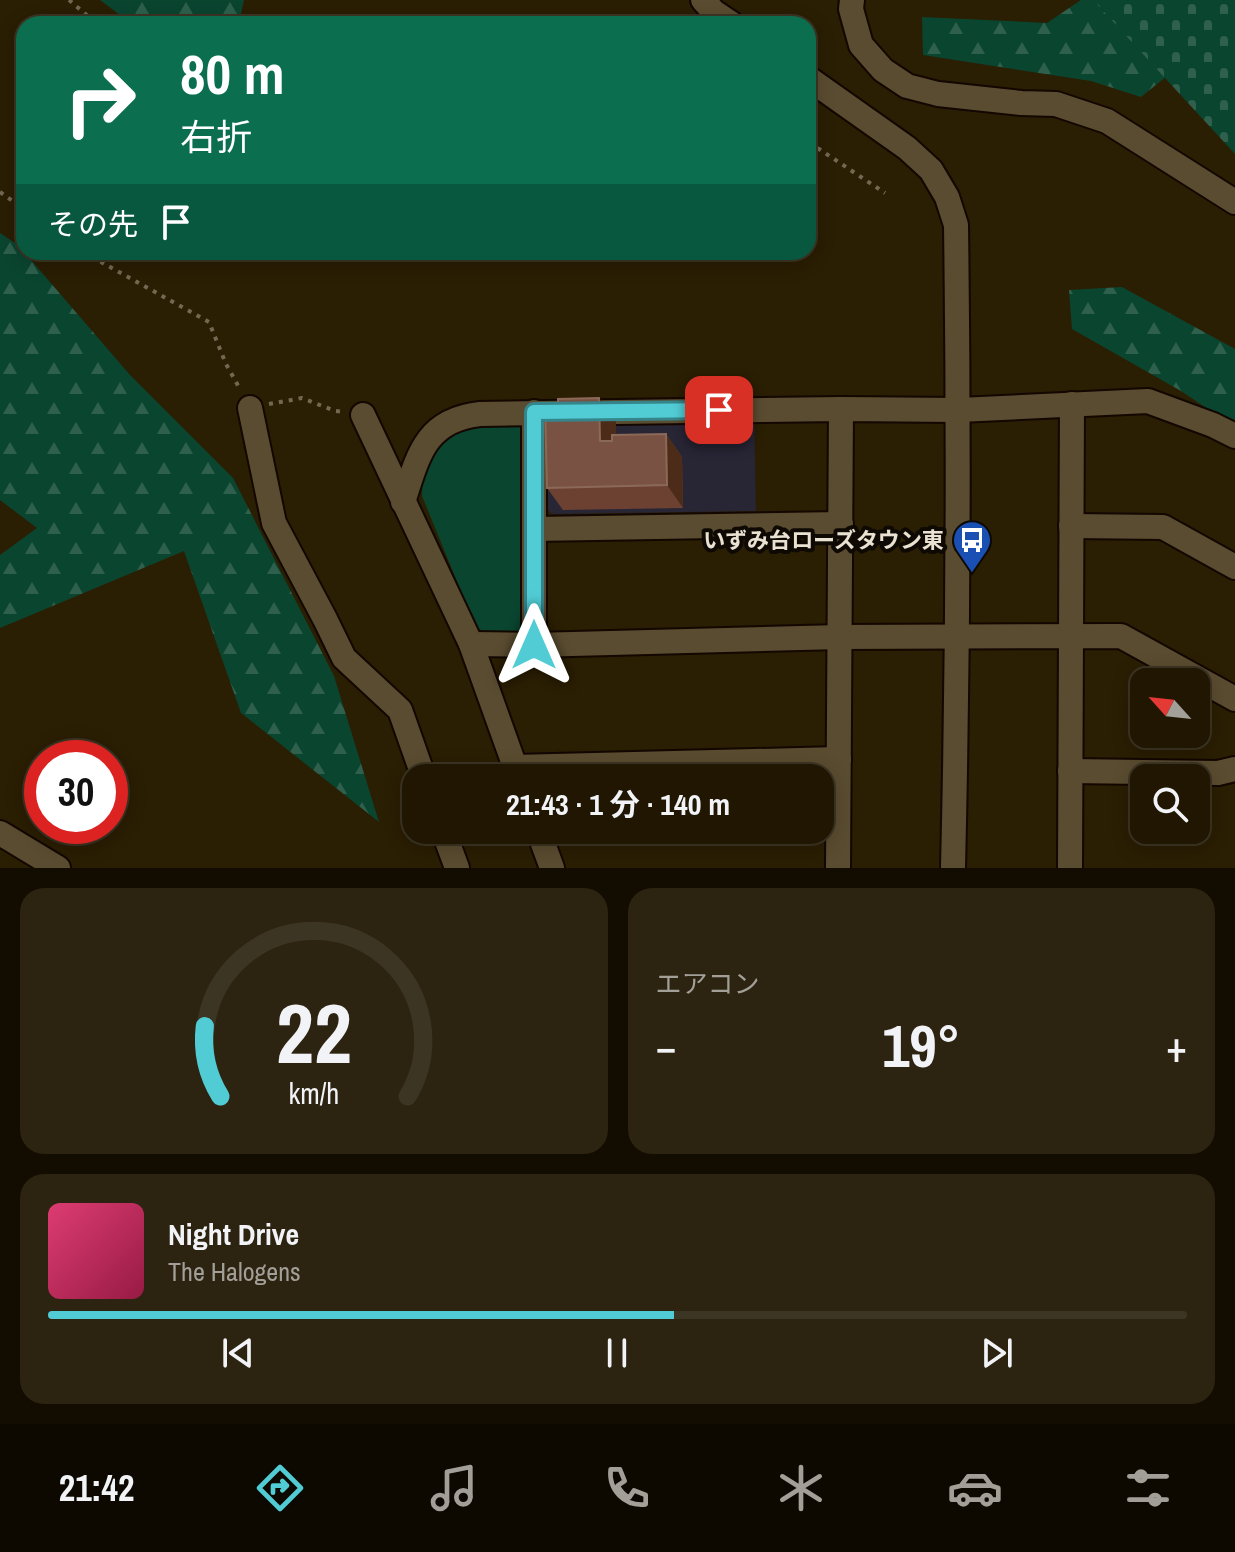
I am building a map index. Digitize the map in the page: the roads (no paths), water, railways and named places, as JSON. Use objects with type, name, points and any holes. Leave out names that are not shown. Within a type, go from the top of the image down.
[{"type":"street","points":[[703,0],[720,16]]},
{"type":"street","points":[[852,0],[851,9],[861,45],[883,70],[907,86],[938,94],[1056,104],[1107,121],[1235,202]]},
{"type":"street","points":[[816,84],[907,148],[931,170],[947,197],[956,225],[958,637],[953,868]]},
{"type":"street","points":[[403,502],[419,454],[445,423],[462,416],[534,412],[959,410],[1148,401],[1235,436]]},
{"type":"street","points":[[1070,868],[1072,404]]},
{"type":"street","points":[[250,408],[274,523],[344,658],[400,710],[419,764]]},
{"type":"street","points":[[838,868],[841,409]]},
{"type":"street","points":[[534,412],[534,645]]},
{"type":"street","points":[[363,415],[471,644],[513,764]]},
{"type":"street","points":[[534,529],[841,524]]},
{"type":"street","points":[[1071,526],[1163,527],[1235,567]]},
{"type":"street","points":[[471,644],[840,637],[1121,636],[1235,699]]},
{"type":"street","points":[[715,764],[839,759]]},
{"type":"street","points":[[1070,771],[1218,773],[1235,769]]},
{"type":"street","points":[[0,833],[58,868]]},
{"type":"street","points":[[448,844],[457,868]]},
{"type":"street","points":[[543,844],[552,868]]},
{"type":"place","name":"いずみ台ローズタウン東","points":[[972,574]]}]
